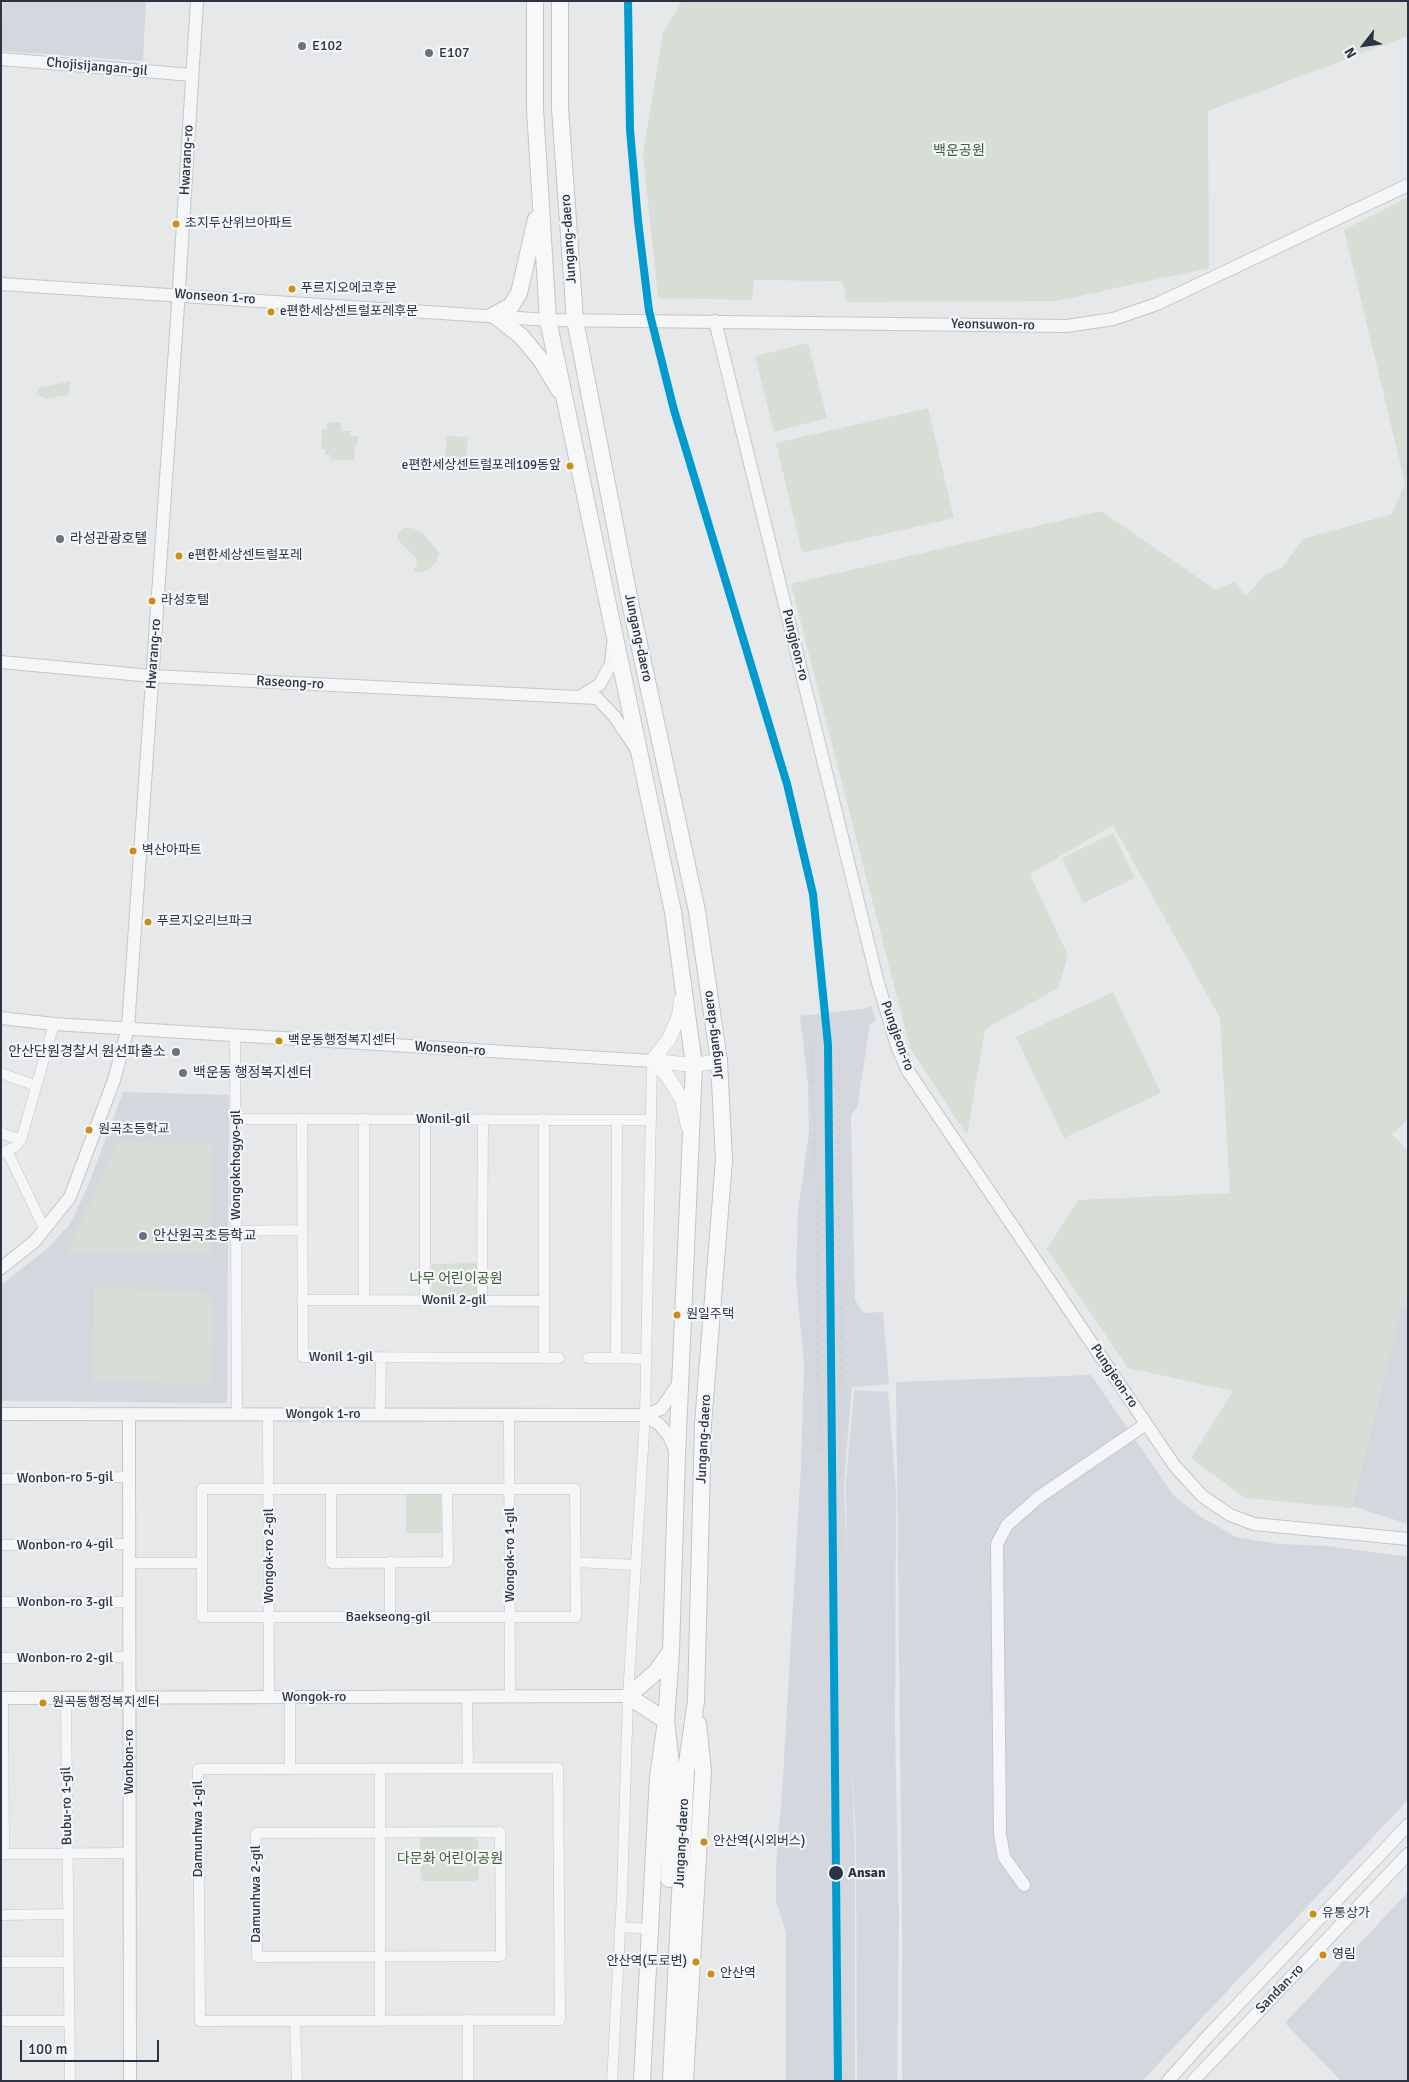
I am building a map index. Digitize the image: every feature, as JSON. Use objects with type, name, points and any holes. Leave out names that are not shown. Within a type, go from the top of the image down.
[{"type":"main road","name":"Jungang-daero","points":[[535,1],[535,109],[548,320],[673,912],[694,1065],[677,1455],[672,1651],[666,1721],[673,1781],[661,2081]]},
{"type":"main road","name":"Jungang-daero","points":[[560,1],[560,108],[575,320],[631,607],[697,911],[720,1062],[724,1160],[703,1424],[696,1702],[686,1770],[671,2081]]},
{"type":"main road","points":[[540,195],[525,270],[518,293],[511,306],[494,315],[509,325],[527,343],[541,360],[565,399]]},
{"type":"main road","points":[[683,984],[679,1016],[669,1039],[652,1061],[666,1074],[682,1100],[692,1143]]},
{"type":"main road","name":"Wonseon-ro","points":[[652,1061],[694,1065],[720,1062]]},
{"type":"main road","points":[[642,2081],[658,1778],[666,1721],[628,1696],[656,1672],[672,1651]]},
{"type":"main road","points":[[685,2081],[704,1771],[696,1702]]},
{"type":"street","name":"Hwarang-ro","points":[[1,1268],[45,1230],[70,1197],[114,1080],[128,1028],[179,295],[197,1]]},
{"type":"street","name":"Chojisijangan-gil","points":[[1,59],[192,75]]},
{"type":"street","name":"Yeonsuwon-ro","points":[[548,320],[1067,326],[1113,319],[1157,304],[1408,184]]},
{"type":"street","name":"Wonseon 1-ro","points":[[1,284],[548,320]]},
{"type":"street","name":"Pungjeon-ro","points":[[715,321],[878,983],[898,1046],[908,1070],[1174,1465],[1202,1496],[1230,1515],[1254,1524],[1407,1538]]},
{"type":"street","points":[[580,697],[600,684],[604,677],[611,664],[614,635]]},
{"type":"street","name":"Raseong-ro","points":[[1,662],[152,676],[597,698],[614,716],[638,750]]},
{"type":"street","name":"Wonseon-ro","points":[[1,1018],[54,1024],[652,1061]]},
{"type":"street","points":[[45,1230],[4,1152],[14,1147],[21,1140],[54,1024]]},
{"type":"street","name":"Wongokchogyo-gil","points":[[235,1035],[237,1414]]},
{"type":"street","points":[[612,2081],[621,1927],[628,1696],[645,1415],[652,1061]]},
{"type":"street","points":[[1,1073],[36,1086]]},
{"type":"street","name":"Wonil-gil","points":[[236,1119],[651,1120]]},
{"type":"street","name":"Wonil 1-gil","points":[[302,1119],[302,1357],[559,1358]]},
{"type":"street","points":[[364,1119],[364,1300]]},
{"type":"street","points":[[425,1119],[425,1300]]},
{"type":"street","points":[[482,1300],[483,1119]]},
{"type":"street","points":[[544,1119],[544,1358]]},
{"type":"street","points":[[616,1358],[617,1120]]},
{"type":"street","points":[[1,1133],[21,1140]]},
{"type":"street","points":[[235,1231],[302,1230]]},
{"type":"street","name":"Wonil 2-gil","points":[[302,1300],[544,1300]]},
{"type":"street","points":[[380,1414],[381,1358]]},
{"type":"street","points":[[588,1358],[646,1359]]},
{"type":"street","points":[[645,1415],[661,1409],[681,1381]]},
{"type":"street","name":"Wongok 1-ro","points":[[1,1414],[645,1415]]},
{"type":"street","name":"Wonbon-ro","points":[[129,1414],[130,2081]]},
{"type":"street","name":"Wongok-ro 2-gil","points":[[268,1414],[269,1697]]},
{"type":"street","name":"Wongok-ro 1-gil","points":[[509,1415],[510,1696]]},
{"type":"street","points":[[645,1415],[660,1425],[669,1436],[677,1455]]},
{"type":"street","points":[[1024,1885],[1004,1857],[1000,1834],[997,1544],[1007,1525],[1040,1497],[1146,1424]]},
{"type":"street","name":"Wonbon-ro 5-gil","points":[[1,1480],[129,1477]]},
{"type":"street","name":"Baekseong-gil","points":[[202,1489],[269,1489],[575,1489],[576,1617],[202,1617],[202,1489]]},
{"type":"street","points":[[331,1489],[331,1563],[448,1562],[447,1489]]},
{"type":"street","name":"Wonbon-ro 4-gil","points":[[1,1545],[129,1544]]},
{"type":"street","points":[[390,1562],[390,1617]]},
{"type":"street","points":[[576,1562],[636,1565]]},
{"type":"street","points":[[129,1563],[202,1563]]},
{"type":"street","name":"Wonbon-ro 3-gil","points":[[1,1602],[129,1602]]},
{"type":"street","name":"Wonbon-ro 2-gil","points":[[1,1658],[129,1657]]},
{"type":"street","points":[[467,1696],[468,1768]]},
{"type":"street","name":"Wongok-ro","points":[[2,1698],[628,1696]]},
{"type":"street","points":[[290,1697],[290,1769]]},
{"type":"street","points":[[2,1698],[2,1854],[130,1853]]},
{"type":"street","name":"Bubu-ro 1-gil","points":[[66,1698],[70,2081]]},
{"type":"street","name":"Damunhwa 1-gil","points":[[468,1768],[558,1768],[560,2020],[200,2021],[198,1769],[468,1768]]},
{"type":"street","points":[[380,1769],[380,2020]]},
{"type":"street","points":[[1168,2081],[1208,2036],[1408,1825]]},
{"type":"street","name":"Damunhwa 2-gil","points":[[380,1832],[500,1832],[501,1956],[257,1957],[256,1833],[380,1832]]},
{"type":"street","name":"Sandan-ro","points":[[1193,2081],[1408,1854]]},
{"type":"street","points":[[1,1915],[68,1914]]},
{"type":"street","points":[[621,1927],[650,1929]]},
{"type":"street","points":[[1,1962],[69,1962]]},
{"type":"street","points":[[468,2020],[468,2081]]},
{"type":"street","points":[[1,2021],[69,2021]]},
{"type":"street","points":[[295,2021],[297,2081]]},
{"type":"shaded area","points":[[3,1],[146,1],[143,61],[1,51]]},
{"type":"shaded area","points":[[871,1006],[876,1021],[870,1024],[857,1108],[852,1113],[851,1119],[855,1299],[860,1309],[865,1313],[883,1312],[889,1384],[852,1387],[844,1485],[847,1561],[846,1483],[854,1390],[888,1392],[896,1490],[895,1731],[899,1919],[897,2081],[857,2081],[856,1844],[852,1760],[855,1862],[855,2081],[786,2081],[786,1932],[776,1901],[776,1867],[801,1466],[804,1365],[796,1281],[798,1211],[809,1133],[808,1085],[800,1016],[862,1009]]},
{"type":"shaded area","name":"안산원곡초등학교","points":[[123,1092],[229,1095],[227,1403],[1,1401],[1,1285],[48,1248],[70,1224],[88,1186]]},
{"type":"shaded area","points":[[1408,1300],[1408,1524],[1352,1506],[1400,1310]]},
{"type":"shaded area","points":[[1091,1375],[1174,1496],[1201,1517],[1236,1537],[1278,1544],[1328,1546],[1408,1557],[1408,1800],[1142,2081],[902,2081],[896,1382]]},
{"type":"shaded area","points":[[1408,1892],[1408,2081],[1341,2081],[1285,2023]]},
{"type":"green space","name":"백운공원","points":[[682,1],[1408,1],[1408,36],[1208,111],[1209,268],[1056,301],[847,302],[842,281],[754,280],[752,300],[658,298],[643,153],[663,33]]},
{"type":"green space","points":[[1408,197],[1408,1119],[1392,1134],[1408,1151],[1408,1298],[1400,1310],[1352,1508],[1245,1498],[1191,1458],[1233,1391],[1128,1368],[1047,1249],[1078,1200],[1230,1193],[1220,1018],[1113,825],[1030,874],[1068,956],[1058,988],[985,1029],[967,1135],[910,1048],[791,584],[1101,511],[1216,590],[1234,582],[1246,596],[1266,574],[1282,568],[1303,539],[1392,514],[1405,483],[1344,230]]},
{"type":"green space","points":[[808,343],[827,418],[774,432],[755,356]]},
{"type":"green space","points":[[71,381],[68,395],[46,399],[36,394],[39,388]]},
{"type":"green space","points":[[928,408],[954,518],[802,553],[776,443]]},
{"type":"green space","points":[[327,422],[341,423],[341,431],[351,431],[350,436],[358,436],[358,445],[355,445],[354,461],[331,459],[331,455],[325,455],[325,450],[321,449],[322,429],[327,429]]},
{"type":"green space","points":[[447,436],[468,437],[466,462],[445,461]]},
{"type":"green space","points":[[405,527],[415,529],[424,534],[439,553],[436,562],[429,569],[422,572],[413,571],[417,565],[416,558],[398,540],[399,532]]},
{"type":"green space","points":[[1113,833],[1135,878],[1083,903],[1062,858]]},
{"type":"green space","points":[[1113,992],[1161,1093],[1064,1138],[1016,1037]]},
{"type":"green space","points":[[118,1142],[212,1144],[211,1254],[67,1253]]},
{"type":"green space","name":"나무 어린이공원","points":[[479,1263],[479,1291],[475,1295],[437,1295],[432,1291],[432,1264]]},
{"type":"green space","points":[[94,1288],[203,1291],[213,1300],[211,1384],[92,1381]]},
{"type":"green space","points":[[438,1492],[441,1496],[442,1533],[406,1533],[406,1493]]},
{"type":"green space","name":"다문화 어린이공원","points":[[420,1838],[475,1838],[478,1841],[479,1877],[476,1881],[421,1881]]},
{"type":"railway","points":[[811,1043],[817,1207],[817,1365],[822,1455]]},
{"type":"railway","points":[[840,1044],[838,1197],[841,1312],[840,1479]]},
{"type":"transit line","points":[[628,1],[630,130],[638,221],[649,311],[674,410],[787,784],[813,894],[828,1045],[838,2081]]},
{"type":"place","name":"E102","points":[[302,46]]},
{"type":"place","name":"E107","points":[[429,53]]},
{"type":"place","name":"초지두산위브아파트","points":[[176,224]]},
{"type":"place","name":"푸르지오에코후문","points":[[292,289]]},
{"type":"place","name":"e편한세상센트럴포레후문","points":[[271,312]]},
{"type":"place","name":"e편한세상센트럴포레109동앞","points":[[570,466]]},
{"type":"place","name":"라성관광호텔","points":[[60,539]]},
{"type":"place","name":"e편한세상센트럴포레","points":[[179,556]]},
{"type":"place","name":"라성호텔","points":[[152,601]]},
{"type":"place","name":"벽산아파트","points":[[133,851]]},
{"type":"place","name":"푸르지오리브파크","points":[[148,922]]},
{"type":"place","name":"백운동행정복지센터","points":[[279,1041]]},
{"type":"place","name":"안산단원경찰서 원선파출소","points":[[176,1052]]},
{"type":"place","name":"백운동 행정복지센터","points":[[183,1073]]},
{"type":"place","name":"원곡초등학교","points":[[89,1130]]},
{"type":"place","name":"안산원곡초등학교","points":[[143,1236]]},
{"type":"place","name":"원일주택","points":[[677,1315]]},
{"type":"place","name":"원곡동행정복지센터","points":[[43,1703]]},
{"type":"place","name":"안산역(시외버스)","points":[[704,1842]]},
{"type":"place","name":"Ansan","points":[[836,1873]]},
{"type":"place","name":"유통상가","points":[[1313,1914]]},
{"type":"place","name":"영림","points":[[1323,1955]]},
{"type":"place","name":"안산역(도로변)","points":[[696,1962]]},
{"type":"place","name":"안산역","points":[[711,1974]]}]
